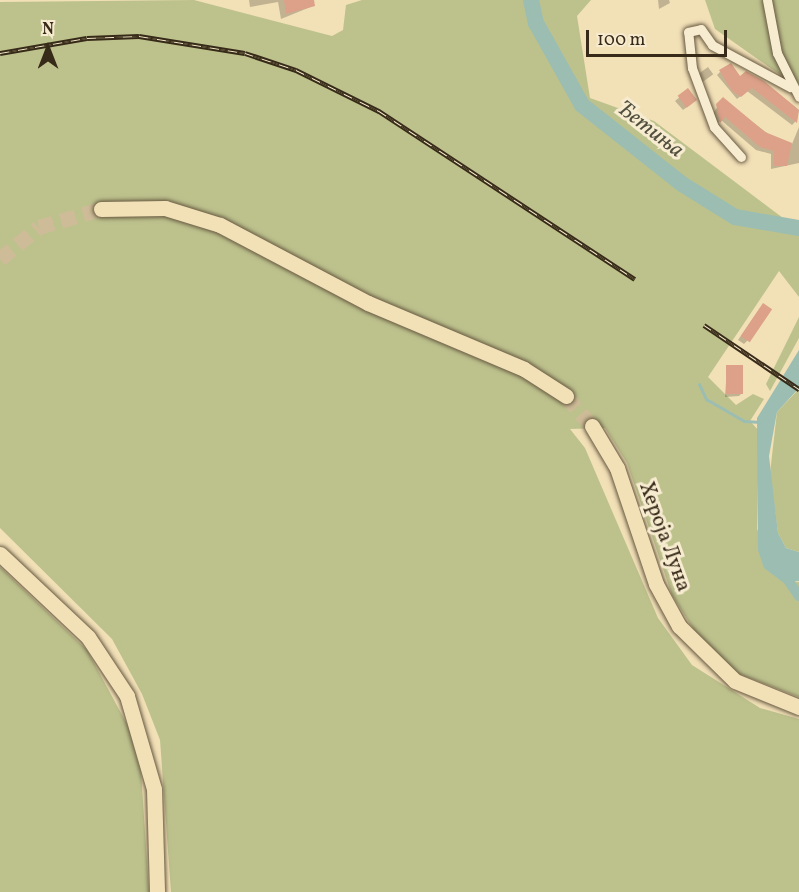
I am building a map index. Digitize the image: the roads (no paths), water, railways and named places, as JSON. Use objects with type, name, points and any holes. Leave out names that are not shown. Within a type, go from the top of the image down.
[{"type":"main road","points":[[101,209],[165,208],[220,225],[368,303],[524,369],[566,396]]},
{"type":"main road","name":"Хероја Луна","points":[[592,426],[617,468],[656,584],[678,626],[735,681],[799,707]]},
{"type":"main road","points":[[0,554],[88,637],[127,696],[154,789],[157,892]]},
{"type":"street","points":[[768,0],[790,87]]},
{"type":"street","points":[[741,158],[714,128],[692,68],[688,32],[701,29],[712,45],[790,87],[799,97]]},
{"type":"water","points":[[799,350],[799,388],[777,412],[769,456],[778,533],[786,548],[799,552],[799,581],[784,583],[764,568],[758,550],[757,418]]},
{"type":"waterway","name":"Ђетиња","points":[[531,0],[536,23],[582,105],[682,184],[735,217],[799,228]]},
{"type":"waterway","points":[[699,384],[706,399],[744,421],[761,422]]},
{"type":"waterway","points":[[782,571],[799,596]]},
{"type":"tunnel","points":[[0,259],[39,227],[101,209]]},
{"type":"tunnel","points":[[566,396],[592,426]]},
{"type":"railway","points":[[0,53],[87,38],[139,36],[245,53],[296,70],[379,111],[635,279]]},
{"type":"railway","points":[[704,325],[799,389]]}]
